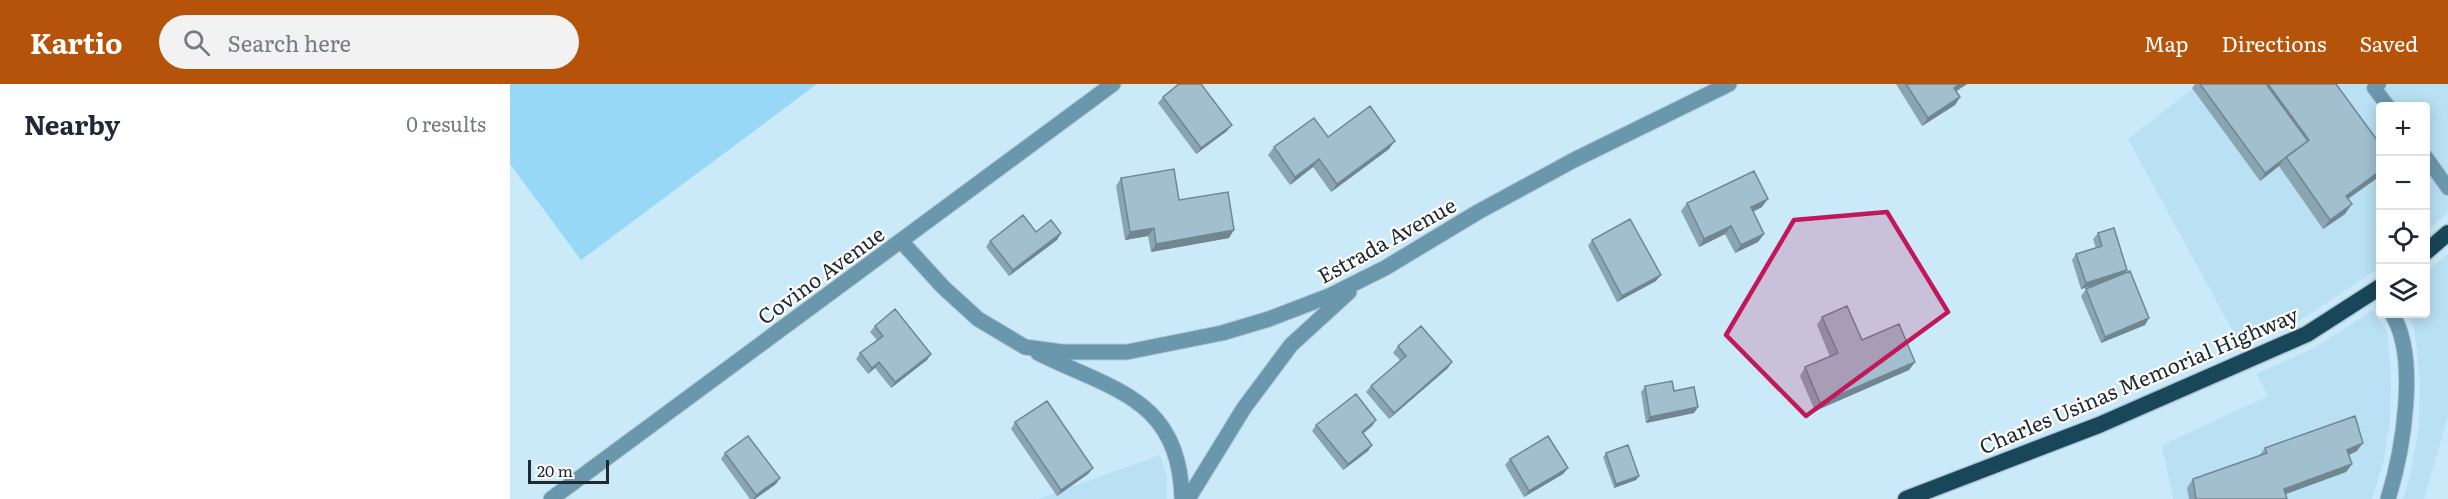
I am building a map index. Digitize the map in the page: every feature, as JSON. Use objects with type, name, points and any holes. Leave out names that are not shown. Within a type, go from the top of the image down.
[{"type":"highway","points":[[2430,249],[2448,233]]},
{"type":"highway","name":"Charles Usinas Memorial Highway","points":[[1906,499],[2099,425],[2307,334],[2376,293]]},
{"type":"street","name":"Covino Avenue","points":[[551,499],[1113,84]]},
{"type":"street","name":"Estrada Avenue","points":[[901,241],[978,319],[1025,347],[1062,352],[1127,352],[1222,333],[1269,319],[1329,296],[1574,160],[1729,84]]},
{"type":"street","points":[[1188,499],[1244,408],[1291,345],[1363,279]]},
{"type":"street","points":[[2388,499],[2397,470],[2404,423],[2406,375],[2400,327],[2394,318]]},
{"type":"street","points":[[1025,347],[1103,381],[1132,397],[1144,407],[1165,432],[1178,461],[1182,499]]},
{"type":"lane","points":[[2379,84],[2374,88],[2385,102]]},
{"type":"lane","points":[[2430,163],[2448,188]]},
{"type":"highlighted area","points":[[1887,212],[1948,312],[1806,416],[1726,335],[1794,220]]},
{"type":"shaded area","points":[[510,84],[817,84],[581,260],[510,164]]},
{"type":"shaded area","points":[[2199,84],[2448,84],[2448,213],[2430,228],[2430,102],[2376,102],[2376,270],[2299,321],[2241,346],[2128,139]]},
{"type":"shaded area","points":[[2448,254],[2448,416],[2424,499],[2403,499],[2410,476],[2419,427],[2420,377],[2414,327],[2410,318],[2430,318],[2430,269]]},
{"type":"shaded area","points":[[2373,310],[2376,318],[2387,331],[2391,373],[2390,419],[2383,464],[2372,499],[2173,499],[2162,445],[2268,396],[2256,374],[2314,348]]},
{"type":"shaded area","points":[[1160,455],[1167,477],[1167,499],[1038,499]]},
{"type":"building","points":[[1179,84],[1201,84],[1232,125],[1201,148],[1163,97]]},
{"type":"building","points":[[1906,84],[1960,84],[1954,88],[1960,97],[1928,118]]},
{"type":"building","points":[[2200,84],[2266,84],[2308,141],[2265,173]]},
{"type":"building","points":[[2268,84],[2336,84],[2376,139],[2376,174],[2346,196],[2352,204],[2330,220],[2286,157],[2309,140]]},
{"type":"building","points":[[1370,106],[1395,141],[1337,184],[1319,159],[1295,177],[1274,147],[1314,118],[1328,137]]},
{"type":"building","points":[[1174,169],[1179,200],[1228,192],[1234,230],[1156,244],[1154,228],[1130,232],[1121,178]]},
{"type":"building","points":[[1754,171],[1768,199],[1751,207],[1764,234],[1741,245],[1731,226],[1704,239],[1687,203]]},
{"type":"building","points":[[1023,215],[1036,232],[1051,220],[1061,233],[1013,270],[990,241]]},
{"type":"building","points":[[1630,219],[1661,275],[1622,296],[1592,240]]},
{"type":"building","points":[[2114,228],[2127,270],[2086,283],[2076,254],[2102,246],[2098,233]]},
{"type":"building","points":[[2130,271],[2149,318],[2105,337],[2086,289]]},
{"type":"building","points":[[1847,306],[1862,340],[1899,324],[1915,362],[1820,403],[1805,367],[1838,353],[1822,317]]},
{"type":"building","points":[[895,309],[931,354],[895,382],[879,362],[872,368],[860,353],[883,336],[875,326]]},
{"type":"building","points":[[1421,326],[1452,362],[1394,413],[1371,386],[1406,356],[1398,346]]},
{"type":"building","points":[[1672,381],[1674,391],[1694,387],[1698,407],[1650,417],[1645,386]]},
{"type":"building","points":[[1356,394],[1376,420],[1362,432],[1372,445],[1348,464],[1316,425]]},
{"type":"building","points":[[1047,401],[1093,468],[1061,490],[1015,422]]},
{"type":"building","points":[[2355,416],[2363,443],[2347,450],[2352,464],[2284,489],[2287,499],[2196,499],[2193,479],[2267,453],[2265,448]]},
{"type":"building","points":[[748,436],[780,478],[756,495],[725,453]]},
{"type":"building","points":[[1548,436],[1568,468],[1529,491],[1510,459]]},
{"type":"building","points":[[1628,445],[1639,476],[1616,484],[1606,453]]}]
